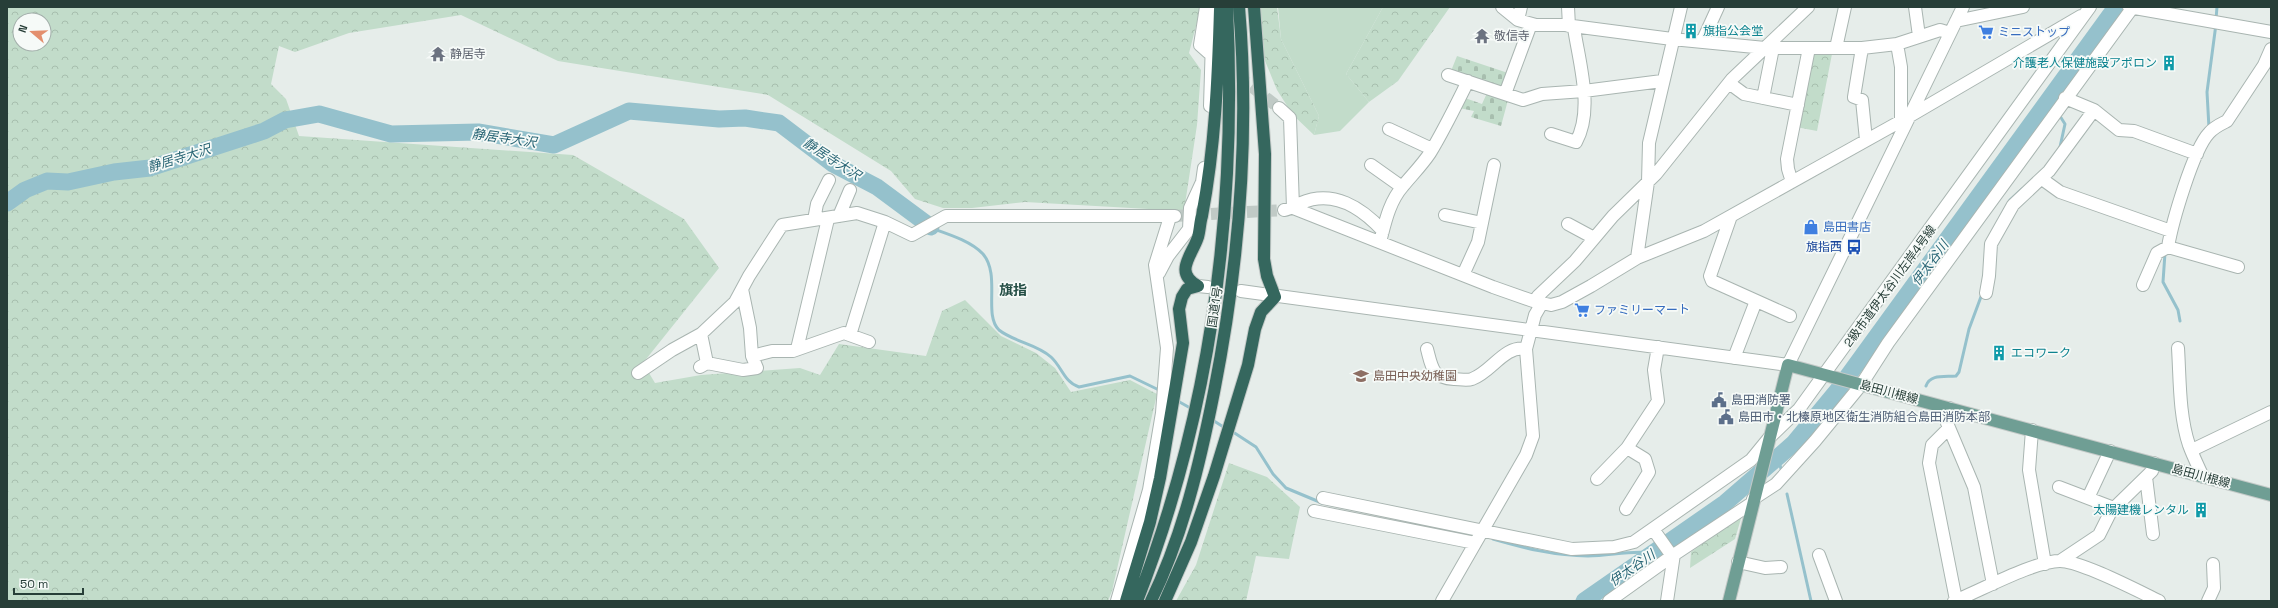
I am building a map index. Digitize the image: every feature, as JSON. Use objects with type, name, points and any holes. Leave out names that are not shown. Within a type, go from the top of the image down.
[{"type":"highway","points":[[1126,601],[1150,522],[1160,478],[1183,343],[1180,309],[1182,297],[1187,289],[1203,286],[1189,281],[1186,276],[1185,267],[1197,237],[1215,131],[1220,7]]},
{"type":"highway","name":"国道1号","points":[[1137,601],[1166,519],[1192,423],[1215,303],[1224,231],[1230,113],[1228,7]]},
{"type":"highway","name":"国道1号","points":[[1151,601],[1182,523],[1202,450],[1230,305],[1239,227],[1243,145],[1242,38],[1239,7]]},
{"type":"highway","points":[[1165,601],[1191,542],[1214,476],[1248,365],[1255,329],[1261,312],[1275,297],[1267,276],[1264,259],[1265,154],[1254,7]]},
{"type":"main road","name":"島田川根線","points":[[1788,365],[2271,495]]},
{"type":"main road","points":[[1728,601],[1788,365]]},
{"type":"street","points":[[1206,7],[1200,45],[1209,53]]},
{"type":"street","points":[[1156,278],[1168,256],[1189,229],[1190,208],[1202,182],[1210,110],[1213,7]]},
{"type":"street","points":[[1502,7],[1518,20],[1532,24],[1572,27],[1672,40],[1769,48],[1862,48],[1897,44],[1940,30],[1950,33]]},
{"type":"street","points":[[1518,20],[1521,7]]},
{"type":"street","points":[[1552,134],[1576,142],[1582,133],[1584,121],[1584,92],[1568,7]]},
{"type":"street","points":[[1637,258],[1648,182],[1649,143],[1662,81],[1681,7]]},
{"type":"street","points":[[1702,42],[1718,7]]},
{"type":"street","points":[[1442,601],[1526,455],[1533,436],[1526,349],[1530,330],[1539,302],[1538,296],[1575,261],[1613,216],[1648,182],[1729,83],[1769,48],[1808,7]]},
{"type":"street","points":[[1836,48],[1845,7]]},
{"type":"street","points":[[1915,7],[1919,36]]},
{"type":"street","points":[[1241,291],[1275,297],[1788,365],[1905,118],[1963,7]]},
{"type":"street","points":[[1956,21],[2023,7]]},
{"type":"street","points":[[1609,601],[1776,484],[1815,441],[1859,384],[2131,7],[2271,32]]},
{"type":"street","points":[[1289,209],[1382,237],[1463,275],[1551,305],[1562,302],[1637,258],[1704,231],[1905,118],[2088,10]]},
{"type":"street","name":"2級市道伊太谷川左岸4号線","points":[[1323,498],[1572,549],[1616,546],[1634,542],[1751,460],[1769,438],[1799,409],[1826,375],[2088,10]]},
{"type":"street","points":[[1505,94],[1532,24]]},
{"type":"street","points":[[1897,44],[1905,118]]},
{"type":"street","points":[[1763,98],[1769,48]]},
{"type":"street","points":[[1792,182],[1788,169],[1788,158],[1809,48]]},
{"type":"street","points":[[1862,48],[1854,97],[1862,100],[1866,140]]},
{"type":"street","points":[[2168,247],[2171,231],[2197,154],[2209,133],[2227,121],[2264,65],[2271,49]]},
{"type":"street","points":[[1448,75],[1468,80],[1523,100],[1542,94],[1584,92],[1662,81]]},
{"type":"street","points":[[1382,237],[1387,216],[1402,187],[1423,164],[1468,80]]},
{"type":"street","points":[[1729,83],[1744,94],[1798,105]]},
{"type":"street","points":[[2065,98],[2094,110],[2119,130],[2134,131],[2197,154]]},
{"type":"street","points":[[1278,108],[1290,118],[1289,209]]},
{"type":"street","points":[[1986,293],[1991,244],[2013,205],[2042,179],[2065,151],[2094,110]]},
{"type":"street","points":[[1389,129],[1432,149]]},
{"type":"street","points":[[1370,164],[1402,187]]},
{"type":"street","points":[[1463,275],[1478,242],[1494,165]]},
{"type":"street","points":[[2042,179],[2060,192],[2171,231]]},
{"type":"street","points":[[814,220],[818,204],[829,180]]},
{"type":"street","points":[[797,349],[834,217],[850,190]]},
{"type":"street","points":[[1289,209],[1301,203],[1316,200],[1344,201],[1369,216],[1382,237]]},
{"type":"street","points":[[638,373],[672,350],[701,334],[735,302],[782,225],[857,213],[885,222],[912,235],[946,216],[1173,216],[1155,265],[1167,348],[1162,413],[1149,490],[1117,601]]},
{"type":"street","points":[[1445,215],[1482,223]]},
{"type":"street","points":[[1731,216],[1710,276],[1712,281],[1790,316]]},
{"type":"street","points":[[850,336],[885,222]]},
{"type":"street","points":[[1568,224],[1594,238]]},
{"type":"street","points":[[2143,285],[2156,253],[2168,247],[2238,267]]},
{"type":"street","points":[[701,334],[704,365],[743,370],[757,368],[752,356],[742,289]]},
{"type":"street","points":[[1734,358],[1756,301]]},
{"type":"street","points":[[752,356],[772,351],[793,351],[844,333],[869,342]]},
{"type":"street","points":[[1597,479],[1627,448],[1658,401],[1654,370],[1658,347]]},
{"type":"street","points":[[1427,349],[1431,366],[1436,375],[1443,379],[1470,380],[1484,373],[1511,350],[1520,348],[1526,349]]},
{"type":"street","points":[[2178,348],[2181,398],[2192,450],[2203,476]]},
{"type":"street","points":[[1949,408],[1947,423],[1974,488],[1993,584]]},
{"type":"street","points":[[2192,450],[2271,412]]},
{"type":"street","points":[[1949,428],[1932,446],[1929,462],[1955,601],[1993,584],[2045,564],[2060,561],[2099,535],[2114,508],[2152,471],[2154,463]]},
{"type":"street","points":[[2032,430],[2029,470],[2045,564]]},
{"type":"street","points":[[1626,509],[1649,472],[1646,459],[1627,448]]},
{"type":"street","points":[[2088,498],[2110,451]]},
{"type":"street","points":[[2146,477],[2153,534]]},
{"type":"street","points":[[2059,487],[2114,508]]},
{"type":"street","points":[[1314,511],[1475,543]]},
{"type":"street","points":[[1653,529],[1673,555],[1667,601]]},
{"type":"street","points":[[1819,555],[1836,601]]},
{"type":"street","points":[[2060,561],[2085,568],[2159,601]]},
{"type":"street","points":[[1738,562],[1765,568],[1781,567]]},
{"type":"street","points":[[2208,601],[2214,588],[2213,564]]},
{"type":"green space","points":[[7,7],[1201,7],[1189,53],[1201,70],[1197,125],[1184,211],[1025,202],[972,208],[943,208],[915,199],[891,171],[768,95],[558,61],[461,15],[349,33],[295,52],[279,46],[271,84],[286,99],[299,136],[573,155],[684,219],[719,268],[643,363],[655,383],[701,375],[800,368],[820,375],[839,344],[926,356],[942,311],[965,300],[1001,336],[1036,353],[1055,368],[1071,392],[1130,380],[1157,394],[1112,591],[1108,601],[7,601]]},
{"type":"green space","points":[[1258,7],[1277,7],[1281,39],[1319,116],[1314,135],[1293,115],[1277,90],[1263,56]]},
{"type":"green space","points":[[1278,7],[1383,7],[1346,74],[1369,102],[1340,131],[1314,135],[1319,116],[1281,39]]},
{"type":"green space","points":[[1383,7],[1450,7],[1398,81],[1369,102],[1346,74]]},
{"type":"green space","points":[[1811,53],[1832,54],[1817,131],[1796,127]]},
{"type":"green space","points":[[1457,56],[1508,73],[1501,90],[1451,71]]},
{"type":"green space","points":[[1487,93],[1508,100],[1501,126],[1471,117],[1474,111],[1459,108],[1465,98],[1482,104]]},
{"type":"green space","points":[[1229,463],[1267,477],[1300,507],[1289,559],[1256,556],[1246,601],[1176,601],[1196,565]]},
{"type":"green space","points":[[1742,515],[1735,539],[1690,568],[1691,552]]},
{"type":"waterway","name":"伊太谷川","points":[[1584,601],[1725,503],[1794,443],[1837,391],[2116,7]]},
{"type":"waterway","points":[[2216,19],[2217,7]]},
{"type":"waterway","points":[[2209,128],[2207,92],[2216,24]]},
{"type":"waterway","points":[[2047,102],[2054,109]]},
{"type":"waterway","name":"静居寺大沢","points":[[7,203],[25,190],[47,181],[68,182],[114,172],[150,168],[264,131],[285,120],[319,114],[391,134],[478,132],[554,145],[629,111],[719,119],[745,118],[779,123],[833,164],[877,187],[931,227]]},
{"type":"waterway","points":[[2058,113],[2065,124],[2060,147]]},
{"type":"waterway","points":[[2010,200],[2022,189]]},
{"type":"waterway","points":[[931,228],[952,235],[972,245],[983,254],[991,273],[992,315],[994,323],[999,330],[1005,334],[1039,349],[1051,357],[1066,378],[1074,385],[1079,387],[1130,376],[1161,391]]},
{"type":"waterway","points":[[2165,253],[2163,282],[2178,310],[2180,321]]},
{"type":"waterway","points":[[1926,386],[1928,382],[1934,378],[1942,376],[1956,376],[1959,372],[1969,329],[1982,294]]},
{"type":"waterway","points":[[1176,400],[1192,409]]},
{"type":"waterway","points":[[1211,419],[1225,428]]},
{"type":"waterway","points":[[1230,430],[1256,447],[1273,474],[1286,488],[1322,503]]},
{"type":"waterway","points":[[1778,457],[1782,473]]},
{"type":"waterway","points":[[1787,494],[1811,601]]},
{"type":"waterway","points":[[1681,534],[1681,546]]},
{"type":"waterway","points":[[1493,539],[1564,555],[1596,556],[1636,552],[1652,553]]},
{"type":"tunnel","points":[[1223,64],[1279,108]]},
{"type":"tunnel","points":[[1175,216],[1284,210]]},
{"type":"place","name":"旗指公会堂","points":[[1691,31]]},
{"type":"place","name":"ミニストップ","points":[[1986,32]]},
{"type":"place","name":"敬信寺","points":[[1482,36]]},
{"type":"place","name":"静居寺","points":[[438,54]]},
{"type":"place","name":"介護老人保健施設アポロン","points":[[2169,63]]},
{"type":"place","name":"島田書店","points":[[1811,227]]},
{"type":"place","name":"旗指西","points":[[1854,247]]},
{"type":"place","name":"ファミリーマート","points":[[1582,310]]},
{"type":"place","name":"エコワーク","points":[[1999,353]]},
{"type":"place","name":"島田中央幼稚園","points":[[1361,376]]},
{"type":"place","name":"島田消防署","points":[[1719,400]]},
{"type":"place","name":"島田市・北榛原地区衛生消防組合島田消防本部","points":[[1726,417]]},
{"type":"place","name":"太陽建機レンタル","points":[[2201,510]]},
{"type":"district","name":"旗指","points":[[1013,290]]}]
